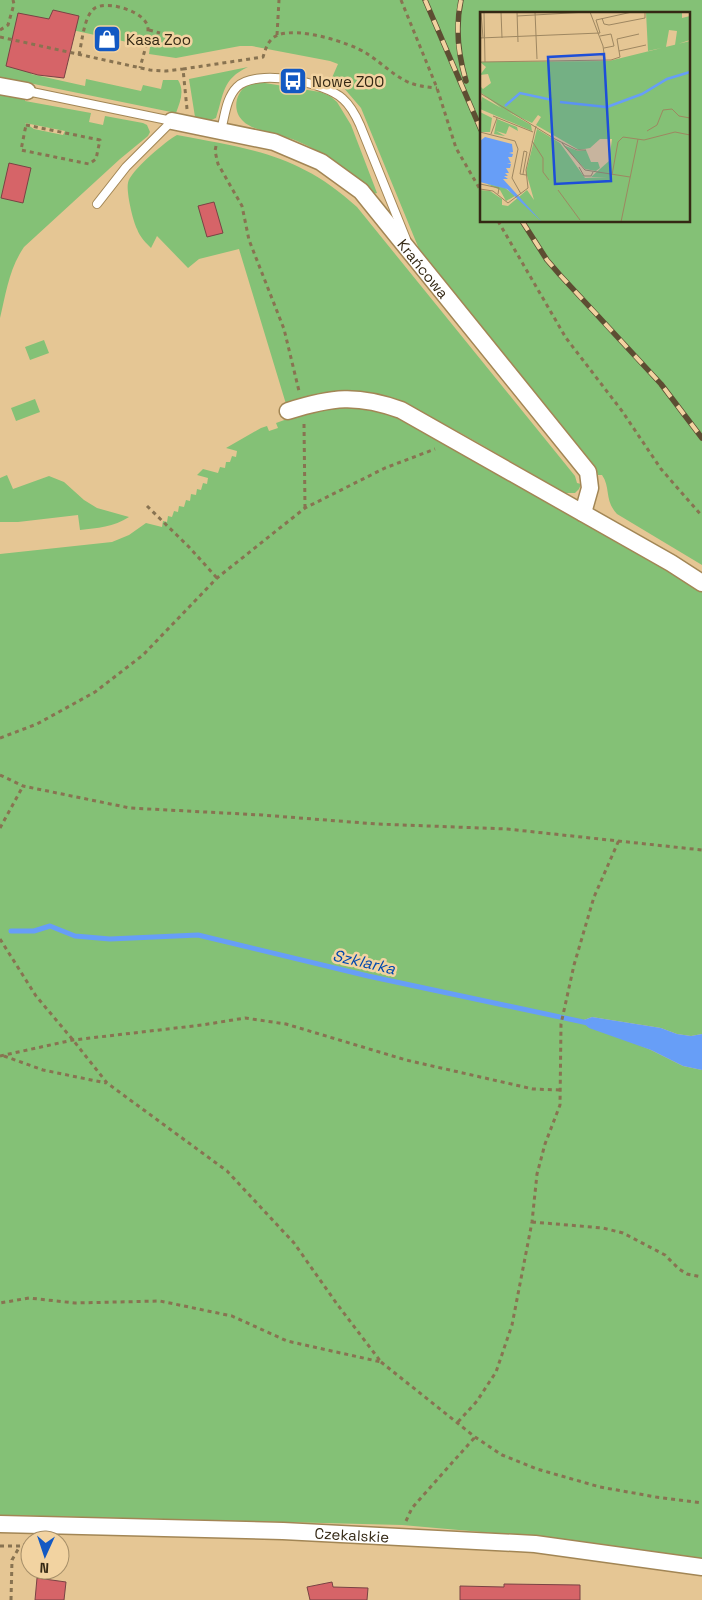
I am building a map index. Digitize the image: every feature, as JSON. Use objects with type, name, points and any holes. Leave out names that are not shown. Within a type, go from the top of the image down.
[{"type":"street","points":[[0,86],[27,91]]},
{"type":"street","name":"Krańcowa","points":[[172,121],[274,142],[321,162],[361,191],[588,472],[590,488],[583,513]]},
{"type":"street","points":[[296,409],[335,399],[369,401],[401,410],[457,440],[671,563],[702,583]]},
{"type":"street","name":"Czekalskie","points":[[0,1524],[283,1531],[535,1544],[702,1567]]},
{"type":"lane","points":[[221,130],[228,98],[237,86],[249,79],[264,77],[314,84],[342,98],[353,110],[360,125],[412,252]]},
{"type":"lane","points":[[27,91],[172,121]]},
{"type":"lane","points":[[97,204],[126,166],[172,121]]},
{"type":"path","points":[[0,30],[8,24],[14,4],[13,0]]},
{"type":"path","points":[[277,35],[279,0]]},
{"type":"path","points":[[401,0],[437,88],[456,148],[480,189]]},
{"type":"path","points":[[79,55],[88,16],[96,8],[107,5],[134,12],[145,19],[149,30],[140,68]]},
{"type":"path","points":[[149,30],[160,32]]},
{"type":"path","points":[[0,37],[140,68],[166,71],[263,57],[266,44],[277,35],[296,33],[326,37],[348,43],[367,53],[403,80],[420,86],[437,88]]},
{"type":"path","points":[[183,69],[189,124]]},
{"type":"path","points":[[26,125],[100,140],[96,159],[89,164],[21,150],[26,125]]},
{"type":"path","points":[[221,130],[215,151],[218,164],[242,206],[249,240],[284,329],[296,409],[305,414],[303,431],[305,508]]},
{"type":"path","points":[[499,222],[566,338],[622,411],[661,469],[702,516]]},
{"type":"path","points":[[0,738],[36,724],[95,692],[143,655],[217,578],[305,508],[385,468],[457,440]]},
{"type":"path","points":[[148,506],[217,578]]},
{"type":"path","points":[[0,775],[23,786],[130,808],[377,824],[507,829],[619,840],[686,850],[702,850]]},
{"type":"path","points":[[0,828],[23,786]]},
{"type":"path","points":[[458,1422],[476,1401],[496,1372],[512,1325],[532,1222],[536,1174],[560,1106],[561,1024],[563,1011],[594,897],[619,840]]},
{"type":"path","points":[[0,938],[36,996],[107,1083],[227,1171],[294,1243],[336,1304],[381,1362],[475,1437],[502,1455],[591,1485],[702,1503]]},
{"type":"path","points":[[2,1056],[73,1040],[245,1018],[286,1024],[406,1060],[478,1077],[533,1089],[560,1090]]},
{"type":"path","points":[[2,1056],[43,1070],[107,1083]]},
{"type":"path","points":[[532,1222],[603,1228],[624,1234],[664,1255],[679,1270],[702,1277]]},
{"type":"path","points":[[0,1303],[29,1298],[75,1303],[160,1301],[232,1316],[287,1341],[381,1362]]},
{"type":"path","points":[[403,1538],[407,1519],[412,1508],[475,1437]]},
{"type":"path","points":[[0,1546],[20,1546],[12,1560],[11,1600]]},
{"type":"green space","points":[[0,0],[702,0],[702,565],[617,514],[610,504],[605,480],[602,475],[598,475],[594,465],[419,249],[361,108],[343,87],[331,80],[338,64],[252,46],[240,46],[176,58],[149,54],[150,47],[72,30],[33,67],[31,74],[85,86],[86,79],[141,91],[143,85],[161,89],[163,80],[178,80],[181,88],[180,101],[176,113],[29,83],[25,101],[91,113],[89,122],[103,125],[105,116],[143,123],[147,125],[150,132],[148,136],[120,159],[24,247],[11,273],[0,318]],"holes":[[[25,123],[65,131],[63,135],[34,129]]]},
{"type":"green space","points":[[248,67],[233,77],[225,88],[216,118],[211,120],[195,117],[189,79]]},
{"type":"green space","points":[[259,82],[320,92],[330,96],[337,102],[351,125],[377,193],[373,194],[356,178],[328,157],[297,141],[253,128],[243,121],[236,107],[240,92],[248,85]]},
{"type":"green space","points":[[177,135],[273,156],[315,175],[336,189],[357,207],[575,476],[577,483],[581,484],[579,489],[575,493],[565,493],[458,431],[415,409],[378,395],[347,391],[316,395],[286,404],[239,249],[199,259],[188,268],[157,236],[151,248],[141,237],[135,225],[128,193],[130,178],[149,157]]},
{"type":"green space","points":[[44,340],[49,353],[30,360],[25,347]]},
{"type":"green space","points":[[35,399],[40,412],[16,421],[11,408]]},
{"type":"green space","points":[[346,405],[383,409],[456,448],[702,591],[702,1034],[691,1036],[677,1034],[661,1028],[592,1017],[581,1021],[651,1050],[683,1066],[702,1070],[702,1559],[515,1535],[402,1525],[0,1515],[0,554],[112,542],[129,535],[146,523],[162,527],[163,521],[167,522],[168,516],[172,517],[174,511],[178,512],[179,506],[184,507],[186,500],[190,501],[191,494],[196,495],[197,489],[201,490],[203,483],[207,484],[208,478],[197,475],[203,469],[218,473],[220,467],[225,468],[226,462],[230,462],[232,456],[236,457],[237,451],[226,448],[261,428],[267,426],[269,431],[278,428],[276,423],[290,418],[289,416]]},
{"type":"green space","points":[[7,475],[13,489],[49,476],[64,482],[84,500],[97,508],[129,517],[111,525],[80,530],[78,515],[18,522],[0,522],[0,478]]},
{"type":"water","points":[[592,1017],[661,1028],[677,1034],[691,1036],[702,1034],[702,1070],[683,1066],[651,1050],[589,1028],[581,1021]]},
{"type":"building","points":[[53,10],[79,16],[64,78],[38,75],[6,66],[18,13],[49,19]]},
{"type":"building","points":[[9,163],[31,168],[23,203],[1,198]]},
{"type":"building","points":[[214,202],[223,233],[207,237],[198,206]]},
{"type":"building","points":[[37,1580],[66,1582],[64,1600],[35,1600]]},
{"type":"building","points":[[332,1582],[333,1587],[368,1588],[367,1600],[310,1600],[307,1587]]},
{"type":"building","points":[[504,1584],[580,1585],[580,1600],[460,1600],[460,1586],[504,1587]]},
{"type":"waterway","name":"Szklarka","points":[[11,931],[34,931],[50,926],[75,936],[110,939],[198,935],[368,976],[588,1023]]},
{"type":"railway","points":[[425,0],[480,128]]},
{"type":"railway","points":[[461,0],[458,41],[466,81]]},
{"type":"railway","points":[[523,222],[547,260],[661,384],[702,438]]},
{"type":"place","name":"Kasa Zoo","points":[[107,39]]},
{"type":"place","name":"Nowe ZOO","points":[[293,81]]}]
